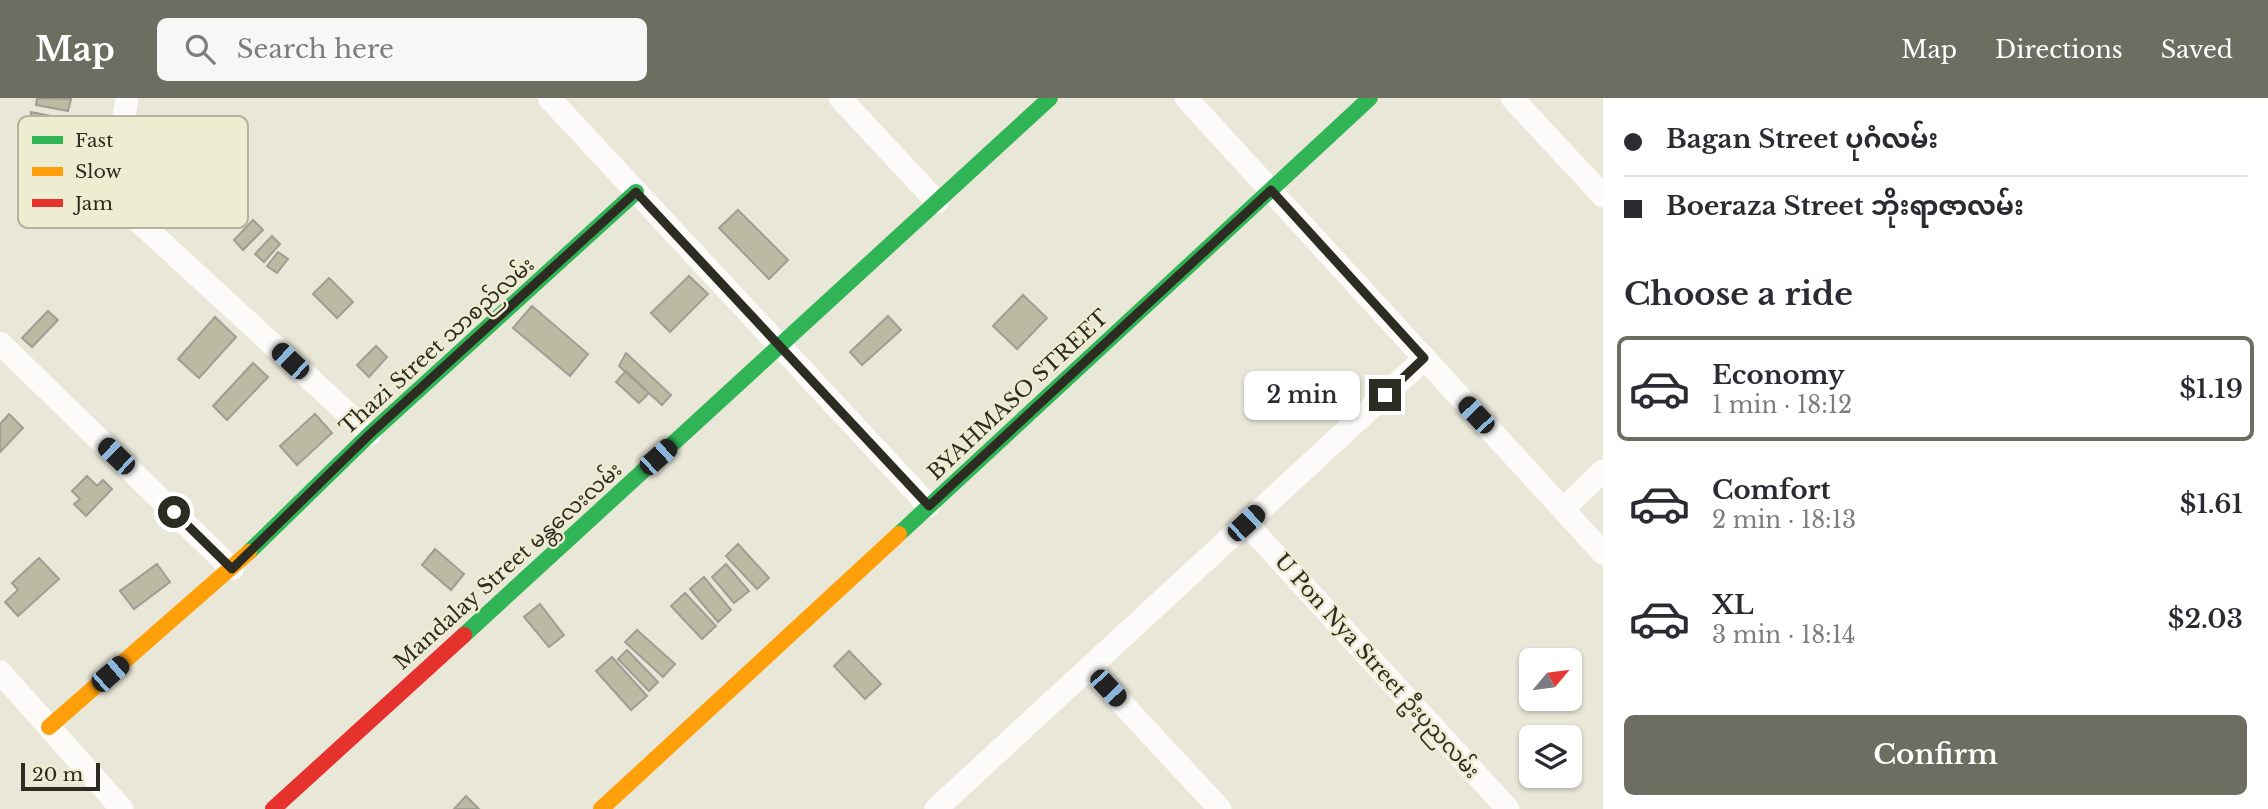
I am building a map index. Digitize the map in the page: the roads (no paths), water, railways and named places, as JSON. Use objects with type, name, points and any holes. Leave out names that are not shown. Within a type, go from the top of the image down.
[{"type":"street","points":[[124,116],[127,98]]},
{"type":"street","points":[[548,98],[929,506]]},
{"type":"street","points":[[840,98],[937,202]]},
{"type":"street","name":"Mandalay Street မန္တလေးလမ်း","points":[[273,809],[1050,98]]},
{"type":"street","points":[[1186,98],[1603,553]]},
{"type":"street","name":"BYAHMASO STREET","points":[[601,809],[1370,98]]},
{"type":"street","points":[[1512,98],[1603,196]]},
{"type":"street","name":"Thazi Street သာစည်လမ်း","points":[[49,727],[232,569],[370,434],[636,192]]},
{"type":"street","points":[[146,228],[370,434]]},
{"type":"street","points":[[0,343],[232,569]]},
{"type":"street","points":[[936,809],[1424,358]]},
{"type":"street","points":[[1563,509],[1603,471]]},
{"type":"street","name":"U Pon Nya Street ဦးပုညလမ်း","points":[[1246,523],[1507,809]]},
{"type":"street","points":[[1089,668],[1220,809]]},
{"type":"street","points":[[0,672],[122,809]]}]
